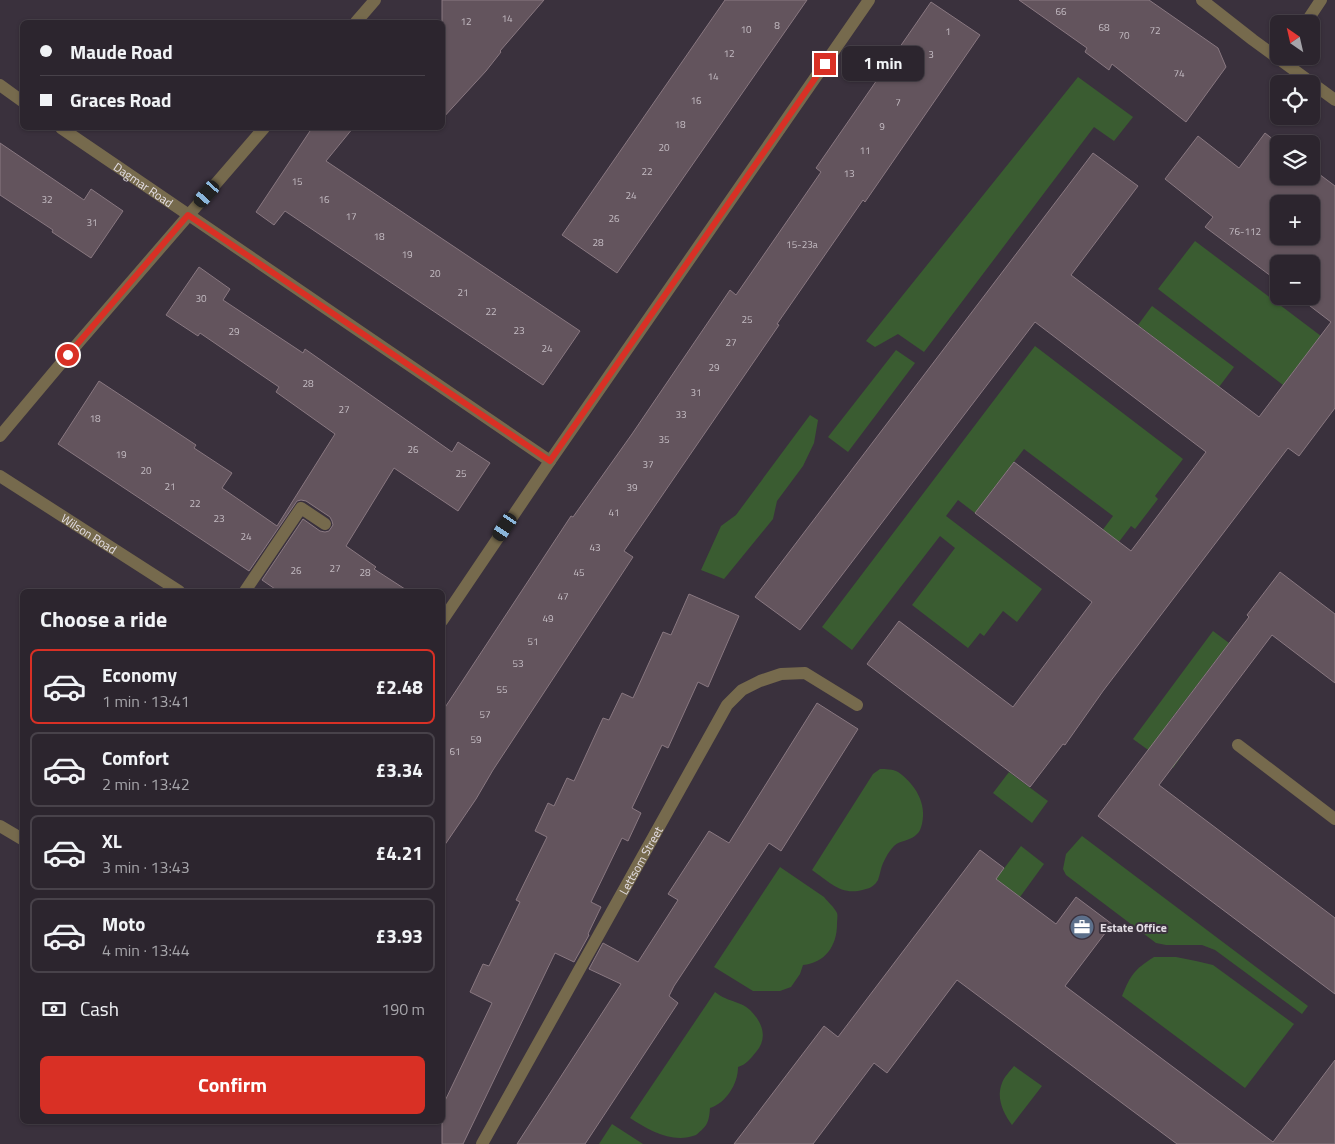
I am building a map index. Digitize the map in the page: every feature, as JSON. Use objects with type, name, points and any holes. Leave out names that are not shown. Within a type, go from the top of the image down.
[{"type":"street","points":[[358,20],[375,0]]},
{"type":"street","points":[[445,618],[550,461],[869,0]]},
{"type":"street","points":[[1202,0],[1270,51]]},
{"type":"street","points":[[1311,15],[1321,0]]},
{"type":"street","points":[[1290,65],[1335,100]]},
{"type":"street","points":[[0,85],[20,100]]},
{"type":"street","name":"Dagmar Road","points":[[64,130],[550,461]]},
{"type":"street","points":[[0,436],[262,130]]},
{"type":"street","name":"Wilson Road","points":[[0,476],[176,589]]},
{"type":"street","points":[[246,589],[301,508],[325,524]]},
{"type":"street","name":"Lettsom Street","points":[[482,1144],[728,705],[742,690],[760,681],[781,674],[805,673],[857,705]]},
{"type":"street","points":[[1238,745],[1335,819]]},
{"type":"street","points":[[0,826],[20,838]]},
{"type":"green space","points":[[1078,77],[1133,117],[1114,141],[1094,127],[924,352],[898,334],[875,347],[866,341]]},
{"type":"green space","points":[[1195,241],[1270,298],[1270,305],[1280,305],[1321,336],[1283,385],[1158,289]]},
{"type":"green space","points":[[1152,306],[1234,367],[1219,387],[1138,325]]},
{"type":"green space","points":[[1035,346],[1183,459],[1155,496],[1158,499],[1135,529],[1131,526],[1096,572],[1087,551],[1113,516],[1024,449],[975,513],[958,500],[946,516],[1042,589],[1017,622],[1003,611],[984,636],[980,633],[968,648],[912,605],[955,548],[940,536],[852,650],[822,627]]},
{"type":"green space","points":[[896,350],[915,363],[848,452],[828,437]]},
{"type":"green space","points":[[810,415],[818,420],[814,443],[803,466],[777,501],[773,519],[724,579],[701,570],[721,526],[736,515]]},
{"type":"green space","points":[[1213,631],[1229,643],[1168,723],[1192,741],[1173,768],[1133,739]]},
{"type":"green space","points":[[880,769],[898,772],[910,782],[921,801],[923,809],[922,824],[915,836],[896,844],[892,848],[883,863],[878,880],[873,886],[858,891],[843,890],[812,870],[873,774]]},
{"type":"green space","points":[[1009,772],[1048,801],[1032,823],[993,793]]},
{"type":"green space","points":[[1082,836],[1308,1006],[1302,1014],[1215,950],[1202,945],[1166,945],[1156,943],[1066,875],[1063,869],[1066,854]]},
{"type":"green space","points":[[1021,846],[1044,864],[1020,897],[996,879]]},
{"type":"green space","points":[[780,867],[824,897],[833,907],[837,914],[835,939],[823,957],[811,964],[803,965],[800,974],[791,987],[780,991],[753,991],[714,967]]},
{"type":"green space","points":[[1154,957],[1176,957],[1213,965],[1294,1024],[1245,1088],[1122,996],[1134,973]]},
{"type":"green space","points":[[715,992],[750,1010],[761,1025],[763,1036],[760,1047],[748,1061],[738,1067],[736,1080],[730,1092],[716,1106],[710,1108],[707,1124],[703,1129],[696,1135],[687,1137],[679,1138],[662,1135],[630,1118]]},
{"type":"green space","points":[[1014,1066],[1042,1086],[1012,1125],[1003,1110],[1000,1100],[1000,1089],[1007,1074]]},
{"type":"green space","points":[[612,1124],[643,1144],[599,1144]]},
{"type":"building","points":[[442,0],[544,0],[500,51],[486,71],[445,116],[445,20],[442,20]]},
{"type":"building","points":[[725,0],[807,0],[617,273],[562,235]]},
{"type":"building","points":[[1019,0],[1149,0],[1218,48],[1226,67],[1186,122],[1112,64],[1109,70],[1085,52],[1087,48]]},
{"type":"building","points":[[931,2],[980,35],[865,202],[863,200],[777,324],[779,325],[624,551],[633,557],[445,845],[445,707],[571,516],[573,517],[632,434],[730,290],[736,295],[821,172],[816,168]]},
{"type":"building","points":[[311,130],[351,130],[326,161],[580,331],[543,385],[285,211],[274,225],[256,212]]},
{"type":"building","points":[[1265,133],[1270,137],[1270,185],[1320,185],[1320,175],[1335,186],[1335,408],[1299,456],[1288,448],[1103,691],[1065,745],[1063,744],[1030,787],[867,664],[899,621],[1013,707],[1092,602],[975,513],[1014,462],[1131,551],[1206,452],[1035,322],[800,630],[755,597],[1093,153],[1138,186],[1071,275],[1259,417],[1331,322],[1309,305],[1320,305],[1320,255],[1270,255],[1270,275],[1205,227],[1213,217],[1165,179],[1198,136],[1239,168]]},
{"type":"building","points":[[0,143],[84,200],[91,189],[123,211],[91,258],[0,195]]},
{"type":"building","points":[[199,267],[230,289],[223,300],[303,353],[305,349],[452,452],[458,442],[490,463],[458,511],[394,468],[346,546],[376,567],[374,569],[405,589],[275,589],[262,580],[303,519],[320,531],[325,532],[329,531],[333,525],[330,517],[306,501],[297,501],[249,571],[58,444],[99,381],[196,445],[194,448],[232,473],[222,488],[277,526],[335,434],[276,392],[279,387],[200,333],[198,336],[166,315]]},
{"type":"building","points":[[1280,572],[1335,614],[1335,683],[1272,635],[1159,785],[1335,918],[1335,994],[1098,816],[1249,617],[1247,615]]},
{"type":"building","points":[[689,594],[739,616],[708,687],[698,682],[668,748],[662,745],[632,808],[641,813],[628,841],[622,838],[591,902],[601,907],[589,935],[574,962],[555,953],[463,1144],[442,1144],[442,1124],[445,1124],[445,1101],[492,1003],[470,992],[483,964],[489,966],[520,902],[516,900],[547,837],[535,831],[548,803],[554,806],[567,778],[574,781],[603,718],[609,720],[622,693],[633,698],[663,632],[671,635]]},
{"type":"building","points":[[817,703],[858,729],[781,851],[769,843],[674,986],[669,996],[678,1003],[585,1144],[517,1144],[621,984],[589,969],[603,943],[638,962],[678,900],[668,894],[709,831],[729,843]]},
{"type":"building","points":[[980,850],[1004,868],[996,879],[1056,924],[1076,897],[1112,924],[1065,986],[1273,1142],[1335,1060],[1335,1144],[1177,1144],[957,980],[887,1073],[874,1063],[813,1144],[734,1144],[824,1026],[838,1037]]},
{"type":"place","name":"Estate Office","points":[[1082,927]]},
{"type":"route","points":[[68,355],[188,215],[550,461],[825,64]]}]
